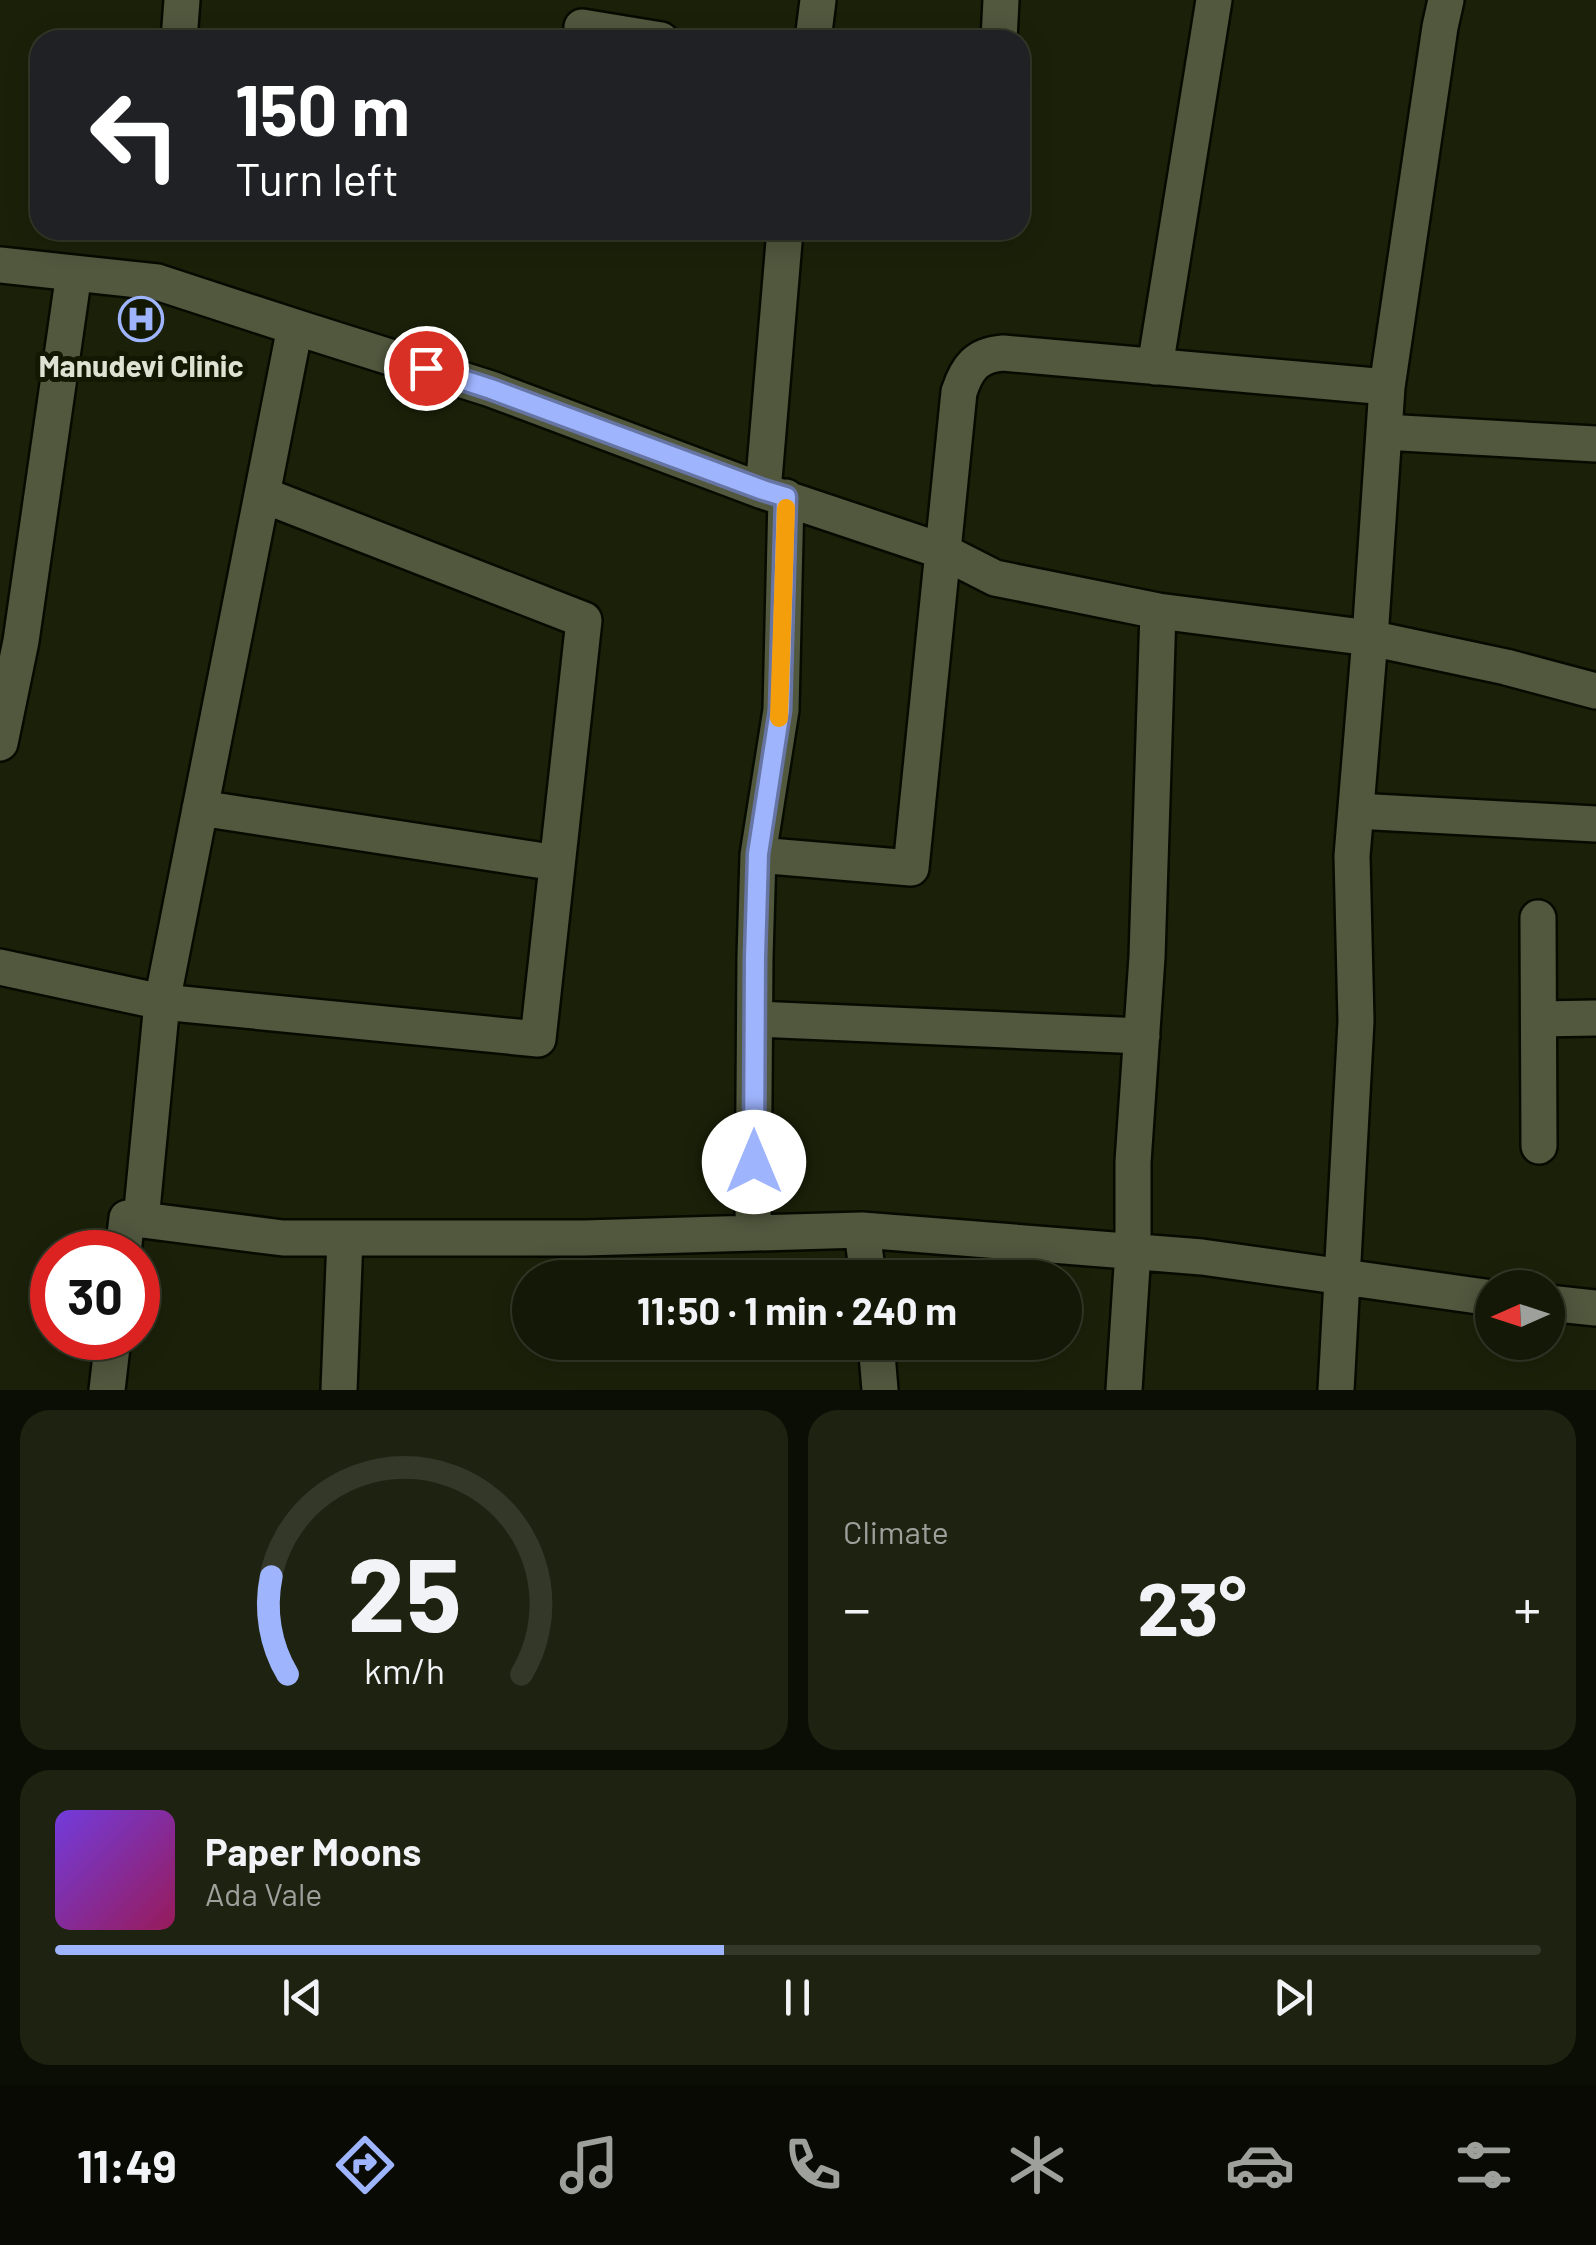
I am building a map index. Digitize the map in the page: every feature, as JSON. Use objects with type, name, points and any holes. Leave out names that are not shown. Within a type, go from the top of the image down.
[{"type":"street","points":[[180,30],[182,0]]},
{"type":"street","points":[[814,30],[818,0]]},
{"type":"street","points":[[1000,30],[1002,0]]},
{"type":"street","points":[[1155,366],[1214,0]]},
{"type":"street","points":[[1336,1390],[1356,1021],[1352,856],[1387,387],[1446,0]]},
{"type":"street","points":[[582,22],[617,30]]},
{"type":"street","points":[[754,1234],[758,854],[780,710],[775,494],[785,240]]},
{"type":"street","points":[[0,265],[157,282],[491,389],[942,551],[996,578],[1158,610],[1370,638],[1596,691]]},
{"type":"street","points":[[0,743],[10,639],[74,273]]},
{"type":"street","points":[[141,1220],[162,1002],[294,327]]},
{"type":"street","points":[[758,854],[912,868],[959,392],[975,361],[988,354],[1003,353],[1387,387]]},
{"type":"street","points":[[1384,432],[1596,444]]},
{"type":"street","points":[[0,967],[162,1002],[538,1039],[584,620],[263,495]]},
{"type":"street","points":[[1124,1390],[1133,1251],[1133,1162],[1147,957],[1158,610]]},
{"type":"street","points":[[200,808],[557,863]]},
{"type":"street","points":[[1356,811],[1596,824]]},
{"type":"street","points":[[1538,918],[1539,1146]]},
{"type":"street","points":[[1538,1019],[1596,1018]]},
{"type":"street","points":[[755,1019],[1142,1036]]},
{"type":"street","points":[[126,1230],[127,1218],[284,1238],[584,1238],[862,1230],[1202,1257],[1475,1296]]},
{"type":"street","points":[[862,1230],[866,1260]]},
{"type":"street","points":[[339,1390],[345,1238]]},
{"type":"street","points":[[1565,1305],[1596,1308]]},
{"type":"street","points":[[107,1390],[110,1360]]},
{"type":"street","points":[[878,1360],[880,1390]]},
{"type":"slow traffic","points":[[779,718],[786,508]]},
{"type":"place","name":"Manudevi Clinic","points":[[141,319]]},
{"type":"route","points":[[426,368],[786,497],[780,710],[758,854],[754,1162]]}]
